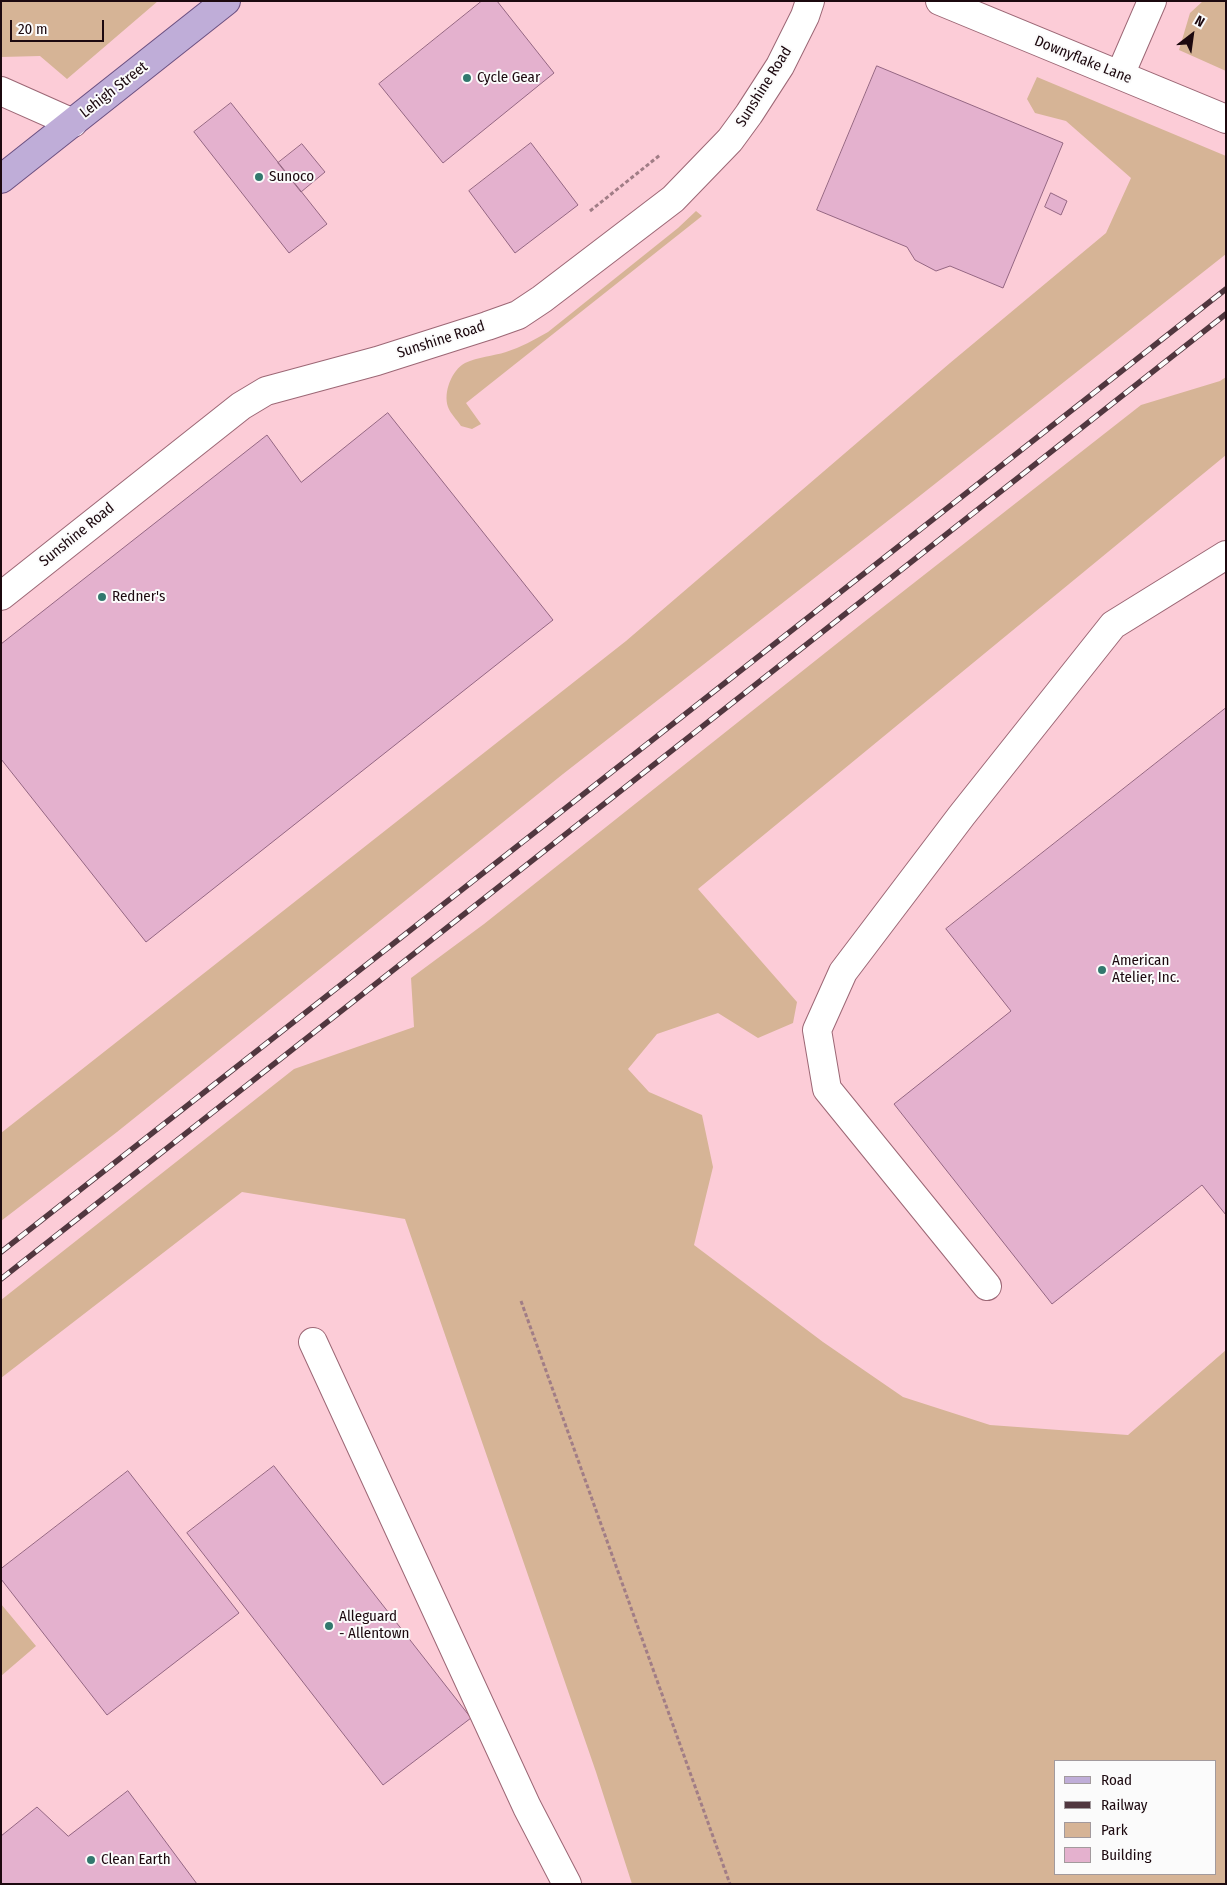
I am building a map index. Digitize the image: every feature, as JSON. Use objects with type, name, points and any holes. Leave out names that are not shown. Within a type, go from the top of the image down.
[{"type":"main road","name":"Lehigh Street","points":[[1,179],[226,1]]},
{"type":"street","name":"Sunshine Road","points":[[1,596],[241,406],[266,391],[377,361],[487,326],[518,315],[542,299],[673,199],[730,140],[780,66],[805,16],[810,1]]},
{"type":"street","name":"Downyflake Lane","points":[[940,1],[982,9],[1120,75],[1226,119]]},
{"type":"street","points":[[1120,75],[1152,1]]},
{"type":"street","points":[[1,91],[72,123]]},
{"type":"street","points":[[987,1286],[827,1089],[818,1030],[843,972],[962,815],[1113,625],[1226,555]]},
{"type":"street","points":[[313,1342],[527,1807],[566,1884]]},
{"type":"path","points":[[590,211],[660,155]]},
{"type":"path","points":[[521,1301],[730,1884]]},
{"type":"green space","points":[[1,1],[158,1],[67,79],[40,56],[1,57]]},
{"type":"green space","points":[[1203,1],[1226,1],[1226,71],[1179,50],[1190,13]]},
{"type":"green space","points":[[1037,77],[1226,156],[1226,254],[563,774],[117,1132],[1,1221],[1,1133],[626,641],[950,363],[1106,233],[1131,178],[1066,121],[1035,113],[1027,99]]},
{"type":"green space","points":[[696,211],[702,216],[466,403],[481,424],[472,429],[461,426],[450,412],[447,401],[450,382],[460,366],[475,359],[512,350],[548,332],[678,228]]},
{"type":"green space","points":[[1226,377],[1226,455],[698,889],[797,1002],[793,1023],[758,1038],[718,1013],[657,1034],[628,1069],[649,1092],[702,1115],[713,1167],[694,1245],[823,1342],[903,1397],[990,1425],[1128,1435],[1226,1350],[1226,1884],[632,1884],[596,1772],[405,1219],[242,1192],[1,1378],[1,1300],[294,1069],[414,1027],[411,978],[484,924],[1141,405],[1220,381]]},
{"type":"green space","points":[[1,1604],[36,1646],[1,1676]]},
{"type":"building","name":"Cycle Gear","points":[[482,1],[497,1],[554,73],[443,163],[379,84]]},
{"type":"building","points":[[877,66],[1063,143],[1003,288],[950,266],[936,271],[915,260],[907,247],[817,210]]},
{"type":"building","name":"Sunoco","points":[[231,103],[327,224],[289,253],[194,132]]},
{"type":"building","points":[[531,143],[578,205],[515,253],[469,191]]},
{"type":"building","points":[[302,144],[325,172],[301,192],[278,163]]},
{"type":"building","points":[[1051,193],[1067,201],[1061,215],[1045,207]]},
{"type":"building","points":[[388,413],[553,620],[146,942],[1,759],[1,644],[267,435],[301,482]]},
{"type":"building","name":"American Atelier, Inc.","points":[[1226,708],[1226,1215],[1202,1185],[1052,1304],[894,1104],[1011,1011],[946,929]]},
{"type":"building","name":"Alleguard - Allentown","points":[[274,1466],[471,1718],[383,1785],[187,1533]]},
{"type":"building","points":[[128,1471],[239,1613],[107,1715],[1,1579],[1,1569]]},
{"type":"building","name":"Clean Earth","points":[[128,1791],[197,1884],[1,1884],[1,1836],[37,1807],[68,1836]]},
{"type":"railway","points":[[1,1252],[1226,289]]},
{"type":"railway","points":[[1,1279],[1226,314]]},
{"type":"place","name":"Cycle Gear","points":[[467,78]]},
{"type":"place","name":"Sunoco","points":[[259,177]]},
{"type":"place","name":"Redner's","points":[[102,597]]},
{"type":"place","name":"American Atelier, Inc.","points":[[1102,970]]},
{"type":"place","name":"Alleguard - Allentown","points":[[329,1626]]},
{"type":"place","name":"Clean Earth","points":[[91,1860]]}]
